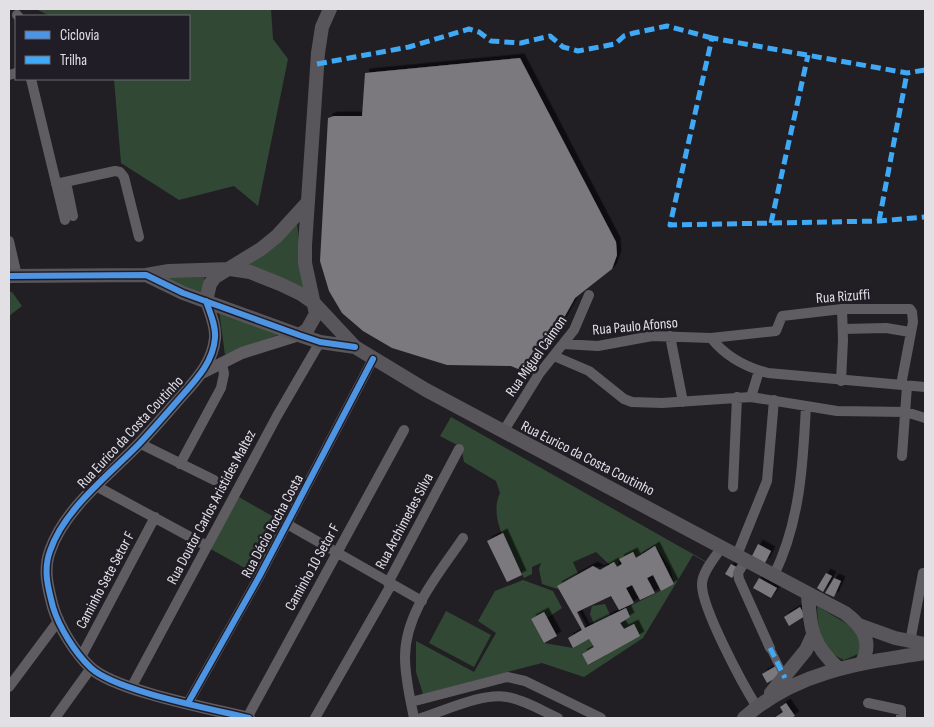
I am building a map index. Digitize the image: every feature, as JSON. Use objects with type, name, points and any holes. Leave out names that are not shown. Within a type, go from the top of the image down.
[{"type":"main road","points":[[146,275],[206,301],[299,336],[313,323],[316,314],[306,262],[308,202],[319,41],[330,9]]},
{"type":"main road","points":[[206,301],[210,284],[224,270],[261,249],[284,230],[308,202]]},
{"type":"main road","name":"Rua Eurico da Costa Coutinho","points":[[13,276],[146,275],[182,270],[224,270],[250,272],[280,284],[302,294],[314,303],[355,347],[373,359],[503,432],[845,612],[859,625]]},
{"type":"main road","name":"Rua Eurico da Costa Coutinho","points":[[299,336],[320,342],[355,347]]},
{"type":"main road","points":[[808,594],[813,635],[820,650],[839,670]]},
{"type":"main road","points":[[859,625],[910,642],[925,644]]},
{"type":"main road","points":[[859,625],[866,636],[867,644],[867,652],[860,664]]},
{"type":"main road","points":[[744,718],[784,678],[806,650],[813,635]]},
{"type":"main road","points":[[761,703],[811,677],[860,664],[925,653]]},
{"type":"street","points":[[31,80],[61,183],[69,218]]},
{"type":"street","points":[[61,183],[115,171],[120,172],[124,177],[139,237]]},
{"type":"street","points":[[9,241],[13,276]]},
{"type":"street","name":"Rua Miguel Caimon","points":[[503,432],[539,374],[579,322],[589,295]]},
{"type":"street","name":"Rua Eurico da Costa Coutinho","points":[[206,301],[215,335],[213,349],[202,373],[139,443],[96,486],[59,530],[46,568],[47,584],[59,620],[81,657],[91,668],[105,677],[131,688],[248,718]]},
{"type":"street","points":[[841,381],[842,309]]},
{"type":"street","name":"Rua Rizuffi","points":[[711,338],[776,331],[782,316],[842,309],[910,309],[913,314],[904,385],[906,412],[902,456]]},
{"type":"street","points":[[843,329],[886,328],[910,332]]},
{"type":"street","name":"Rua Eurico da Costa Coutinho","points":[[202,373],[242,353],[299,336]]},
{"type":"street","name":"Rua Paulo Afonso","points":[[563,344],[598,346],[652,336],[711,338]]},
{"type":"street","points":[[670,336],[683,402]]},
{"type":"street","points":[[711,338],[727,356],[759,371],[786,376],[925,387]]},
{"type":"street","name":"Rua Doutor Carlos Aristides Maltez","points":[[131,688],[320,342]]},
{"type":"street","points":[[554,356],[589,371],[624,399],[632,402],[683,402],[751,397],[837,411],[906,412],[925,418]]},
{"type":"street","name":"Rua Décio Rocha Costa","points":[[188,703],[287,524],[373,359]]},
{"type":"street","points":[[180,464],[221,388],[224,374],[222,363]]},
{"type":"street","points":[[751,397],[759,371]]},
{"type":"street","points":[[733,488],[737,397]]},
{"type":"street","points":[[774,400],[772,448],[767,482],[738,573],[784,678]]},
{"type":"street","points":[[774,575],[790,538],[798,504],[803,465],[806,406]]},
{"type":"street","name":"Caminho 10 Setor F","points":[[248,718],[404,430]]},
{"type":"street","points":[[139,443],[214,480]]},
{"type":"street","name":"Rua Archimedes Silva","points":[[315,718],[390,584],[459,449]]},
{"type":"street","points":[[96,486],[207,546]]},
{"type":"street","name":"Caminho Sete Setor F","points":[[81,657],[155,517]]},
{"type":"street","name":"Rua Archimedes Silva","points":[[287,524],[390,584]]},
{"type":"street","points":[[414,718],[406,670],[406,648],[415,613],[463,538]]},
{"type":"street","points":[[722,547],[703,578],[703,593],[741,679],[761,703]]},
{"type":"street","points":[[910,642],[923,573]]},
{"type":"street","points":[[390,584],[422,601]]},
{"type":"street","points":[[9,687],[59,620]]},
{"type":"street","points":[[55,718],[91,668]]},
{"type":"street","points":[[411,702],[507,677],[526,681],[601,718]]},
{"type":"street","points":[[421,718],[492,696],[508,697],[558,718]]},
{"type":"street","points":[[868,704],[901,710],[901,718]]},
{"type":"green space","points":[[36,9],[271,9],[273,39],[288,59],[258,206],[234,186],[179,200],[121,163],[114,80],[190,80],[190,15],[48,15]]},
{"type":"green space","points":[[297,222],[304,289],[247,266]]},
{"type":"green space","points":[[205,276],[202,293],[159,277]]},
{"type":"green space","points":[[9,292],[12,292],[22,306],[9,316]]},
{"type":"green space","points":[[219,310],[280,334],[225,355]]},
{"type":"green space","points":[[451,417],[707,562],[707,563],[693,555],[643,638],[584,677],[542,663],[423,694],[416,672],[416,641],[474,672],[496,633],[478,621],[495,591],[523,580],[553,591],[562,608],[547,618],[531,619],[544,643],[573,648],[589,639],[594,647],[582,654],[589,665],[606,655],[590,614],[592,606],[605,604],[615,625],[626,608],[674,584],[670,567],[655,546],[643,552],[641,559],[636,558],[632,552],[619,559],[615,593],[595,567],[611,566],[596,552],[573,562],[579,576],[561,590],[542,584],[539,569],[541,563],[532,567],[532,574],[524,578],[508,548],[499,525],[497,503],[500,493],[496,481],[464,462],[461,447],[440,436]]},
{"type":"green space","points":[[237,496],[288,525],[259,576],[207,547]]},
{"type":"green space","points":[[817,606],[854,628],[862,646],[858,654],[844,660],[829,651],[820,632]]},
{"type":"green space","points":[[446,611],[491,635],[474,667],[429,643]]},
{"type":"building","points":[[520,58],[616,242],[617,255],[612,269],[575,298],[532,375],[511,366],[447,365],[392,348],[363,331],[342,313],[329,291],[320,261],[328,118],[334,116],[362,116],[365,73]]},
{"type":"building","points":[[503,533],[522,575],[507,582],[487,541]]},
{"type":"building","points":[[758,544],[771,551],[765,563],[752,556]]},
{"type":"building","points":[[655,546],[674,584],[661,591],[653,575],[647,578],[655,593],[640,600],[632,585],[626,588],[634,603],[619,610],[611,596],[577,612],[585,628],[626,608],[630,617],[620,623],[624,629],[634,624],[640,636],[588,665],[582,654],[594,647],[589,639],[573,648],[568,638],[582,630],[557,586],[593,566],[600,570],[614,562],[617,567],[622,564],[619,559],[633,552],[636,558]]},
{"type":"building","points":[[731,564],[738,568],[732,578],[725,574]]},
{"type":"building","points":[[826,573],[832,576],[823,592],[817,588]]},
{"type":"building","points":[[759,578],[777,588],[771,598],[753,588]]},
{"type":"building","points":[[834,578],[841,581],[834,597],[825,593]]},
{"type":"building","points":[[800,607],[805,616],[789,626],[784,617]]},
{"type":"building","points":[[544,612],[557,636],[544,643],[531,619]]},
{"type":"building","points":[[776,666],[781,675],[767,683],[762,674]]},
{"type":"building","points":[[786,703],[795,716],[791,718],[774,718],[783,712],[780,707]]},
{"type":"marked path","points":[[317,64],[409,47],[469,29],[479,32],[491,41],[521,43],[550,36],[563,47],[578,51],[615,44],[624,36],[667,26],[712,38]]},
{"type":"marked path","points":[[925,70],[907,73],[712,38],[670,225],[879,221],[925,217]]},
{"type":"marked path","points":[[771,223],[808,55]]},
{"type":"marked path","points":[[879,221],[907,73]]},
{"type":"marked path","points":[[770,648],[785,678]]},
{"type":"cycle path","points":[[9,276],[146,275],[183,293],[299,335],[320,342],[355,347]]},
{"type":"cycle path","points":[[206,301],[215,328],[214,347],[207,364],[139,444],[76,507],[57,536],[50,551],[47,579],[49,593],[59,623],[74,647],[91,668],[103,676],[142,692],[249,718]]},
{"type":"cycle path","points":[[188,703],[259,577],[373,359]]}]
